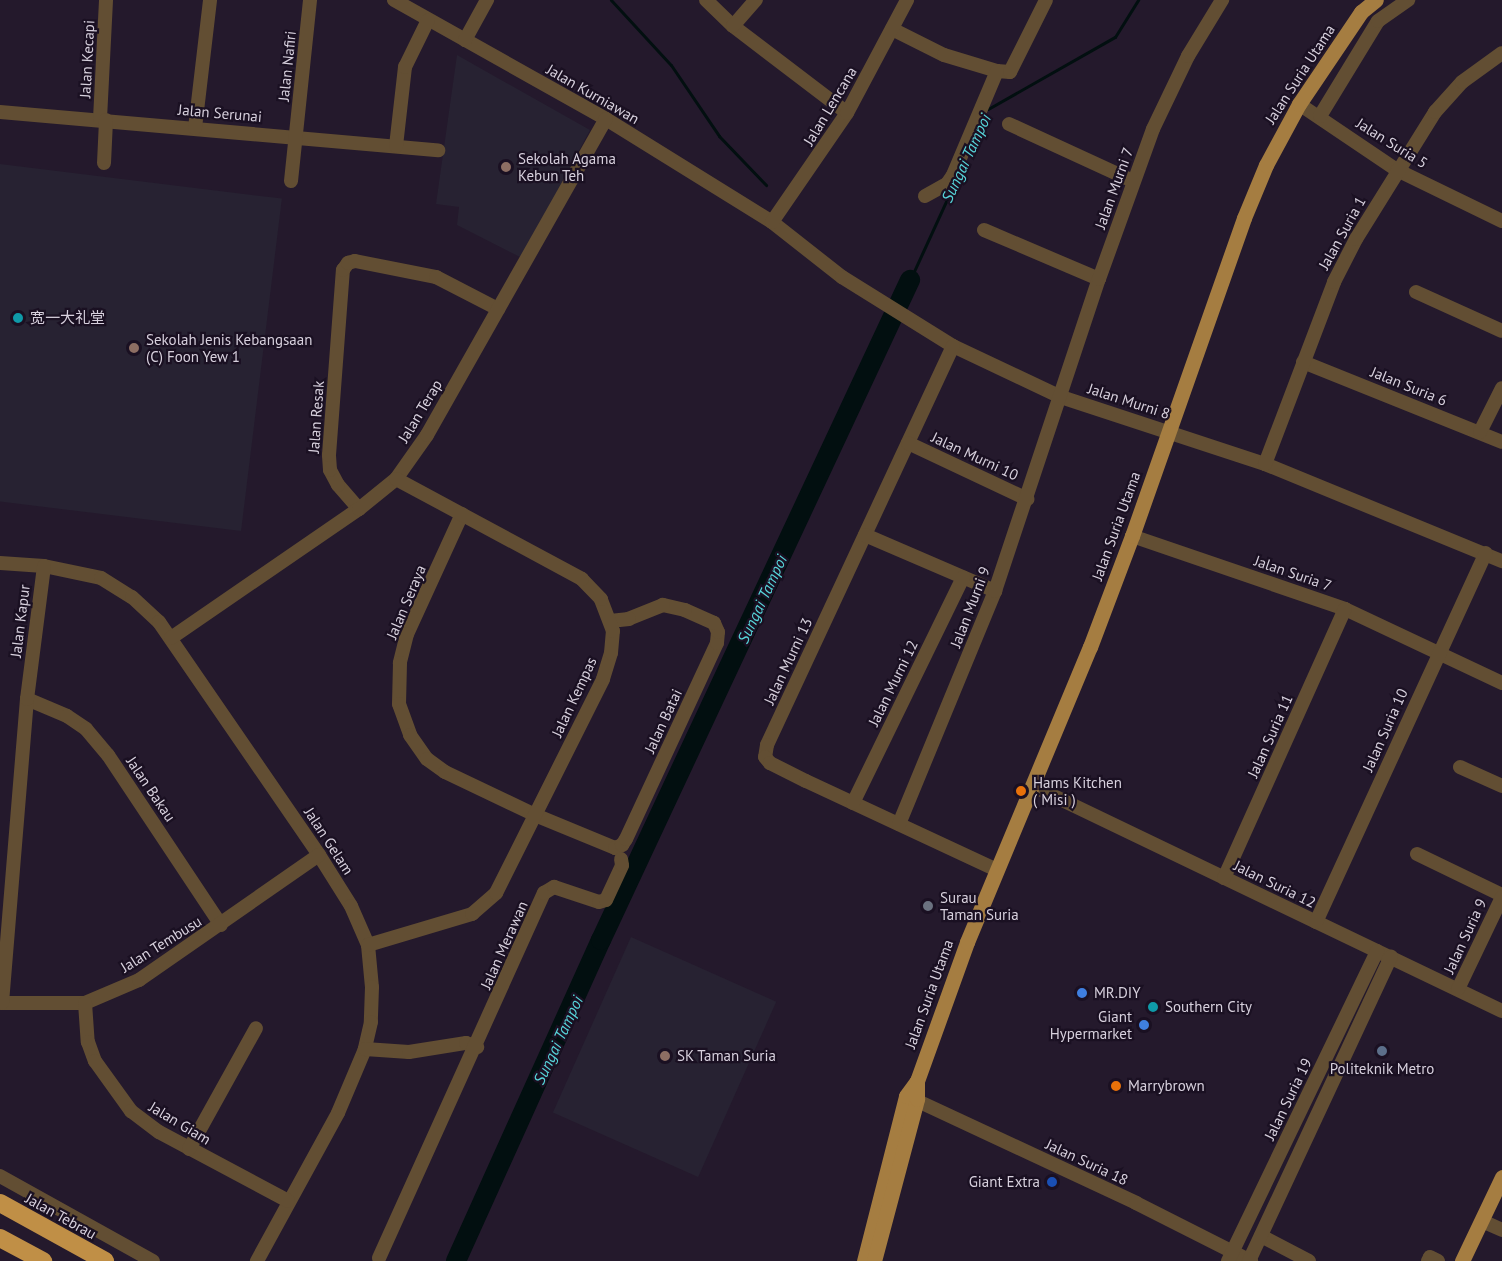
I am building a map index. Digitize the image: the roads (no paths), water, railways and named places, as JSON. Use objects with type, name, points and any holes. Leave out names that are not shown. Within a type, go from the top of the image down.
[{"type":"highway","name":"Jalan Tebrau","points":[[0,1203],[105,1261]]},
{"type":"highway","points":[[0,1231],[8,1242],[43,1261]]},
{"type":"main road","name":"Jalan Suria Utama","points":[[864,1261],[917,1081],[963,952],[1033,786],[1132,536],[1167,431],[1248,207],[1266,165],[1299,104],[1361,12],[1376,0]]},
{"type":"main road","name":"Jalan Suria Utama","points":[[874,1261],[912,1098]]},
{"type":"main road","points":[[1462,1261],[1502,1177]]},
{"type":"street","name":"Jalan Kecapi","points":[[104,163],[106,0]]},
{"type":"street","points":[[195,128],[210,0]]},
{"type":"street","name":"Jalan Nafiri","points":[[291,181],[310,0]]},
{"type":"street","name":"Jalan Kurniawan","points":[[394,0],[606,119],[772,222]]},
{"type":"street","points":[[465,40],[487,0]]},
{"type":"street","points":[[706,0],[733,26],[847,113]]},
{"type":"street","points":[[733,26],[756,0]]},
{"type":"street","name":"Jalan Lencana","points":[[772,222],[847,113],[907,0]]},
{"type":"street","points":[[926,196],[947,184],[953,176],[1003,72],[1046,0]]},
{"type":"street","name":"Jalan Murni 7","points":[[1061,397],[1133,181],[1171,89],[1222,0]]},
{"type":"street","points":[[1320,116],[1378,21],[1408,0]]},
{"type":"street","points":[[396,146],[405,67],[428,20]]},
{"type":"street","points":[[892,29],[944,55],[1003,72]]},
{"type":"street","name":"Jalan Suria 1","points":[[1266,464],[1343,262],[1397,170],[1449,96],[1462,82],[1502,53]]},
{"type":"street","name":"Jalan Suria 5","points":[[1299,104],[1397,170],[1502,221]]},
{"type":"street","name":"Jalan Serunai","points":[[0,112],[103,119],[438,150]]},
{"type":"street","name":"Jalan Terap","points":[[171,638],[359,509],[396,479],[427,435],[606,119]]},
{"type":"street","points":[[1009,124],[1133,181]]},
{"type":"street","name":"Jalan Murni 8","points":[[772,222],[821,262],[932,334],[1061,397],[1266,464],[1502,561]]},
{"type":"street","points":[[984,230],[1099,279]]},
{"type":"street","name":"Jalan Resak","points":[[359,509],[338,485],[330,470],[328,455],[344,270],[348,263],[355,261],[436,277],[498,309]]},
{"type":"street","points":[[1416,292],[1502,332]]},
{"type":"street","name":"Jalan Murni 13","points":[[954,346],[767,745],[765,757],[777,767],[997,870]]},
{"type":"street","name":"Jalan Suria 6","points":[[1303,362],[1502,442]]},
{"type":"street","points":[[1480,432],[1502,388]]},
{"type":"street","name":"Jalan Murni 9","points":[[899,824],[995,591],[1061,397]]},
{"type":"street","name":"Jalan Murni 10","points":[[908,443],[1027,499]]},
{"type":"street","name":"Jalan Kempas","points":[[368,945],[472,914],[496,893],[603,679],[611,653],[614,631],[601,599],[582,579],[396,479]]},
{"type":"street","name":"Jalan Seraya","points":[[462,514],[407,634],[400,663],[399,704],[410,735],[427,759],[445,772],[535,815]]},
{"type":"street","points":[[865,535],[995,591]]},
{"type":"street","name":"Jalan Suria 7","points":[[1132,536],[1345,609],[1502,683]]},
{"type":"street","name":"Jalan Suria 10","points":[[1316,922],[1438,652],[1486,553]]},
{"type":"street","name":"Jalan Gelam","points":[[0,563],[44,566],[101,578],[132,597],[159,622],[319,855],[351,906],[368,945],[372,987],[371,1022],[365,1049],[338,1113],[257,1261]]},
{"type":"street","name":"Jalan Kapur","points":[[1,1003],[27,699],[44,566]]},
{"type":"street","name":"Jalan Murni 12","points":[[853,803],[963,577]]},
{"type":"street","name":"Jalan Batai","points":[[535,815],[615,848],[622,845],[717,644],[718,632],[714,623],[685,610],[663,605],[629,619],[610,621]]},
{"type":"street","name":"Jalan Suria 11","points":[[1224,878],[1345,609]]},
{"type":"street","name":"Jalan Bakau","points":[[27,699],[67,716],[86,729],[108,755],[221,925]]},
{"type":"street","points":[[1460,766],[1502,786]]},
{"type":"street","name":"Jalan Suria 12","points":[[1033,786],[1502,1011]]},
{"type":"street","points":[[1417,854],[1502,896]]},
{"type":"street","name":"Jalan Tembusu","points":[[1,1003],[85,1003],[139,980],[319,855]]},
{"type":"street","name":"Jalan Merawan","points":[[379,1258],[477,1047],[544,893],[554,887],[599,902],[606,900],[622,865],[621,859]]},
{"type":"street","name":"Jalan Suria 9","points":[[1458,989],[1502,896]]},
{"type":"street","name":"Jalan Suria 19","points":[[1231,1256],[1377,951]]},
{"type":"street","points":[[1250,1261],[1391,957]]},
{"type":"street","name":"Jalan Giam","points":[[85,1003],[88,1042],[106,1077],[131,1111],[189,1149],[288,1201]]},
{"type":"street","points":[[189,1149],[256,1028]]},
{"type":"street","points":[[365,1049],[409,1052],[466,1043],[477,1047]]},
{"type":"street","name":"Jalan Suria 18","points":[[912,1098],[1231,1256],[1250,1261]]},
{"type":"street","points":[[0,1176],[153,1261]]},
{"type":"street","points":[[1482,1221],[1502,1230]]},
{"type":"street","points":[[1261,1236],[1309,1261]]},
{"type":"street","points":[[1428,1261],[1430,1257],[1438,1261]]},
{"type":"waterway","points":[[611,0],[671,65],[719,136],[766,185]]},
{"type":"waterway","name":"Sungai Tampoi","points":[[988,109],[1115,37],[1138,0]]},
{"type":"waterway","name":"Sungai Tampoi","points":[[910,280],[953,186]]},
{"type":"waterway","name":"Sungai Tampoi","points":[[456,1261],[601,940],[910,280]]},
{"type":"place","name":"Sekolah Agama Kebun Teh","points":[[506,167]]},
{"type":"place","name":"宽一大礼堂","points":[[18,318]]},
{"type":"place","name":"Sekolah Jenis Kebangsaan (C) Foon Yew 1","points":[[134,348]]},
{"type":"place","name":"Hams Kitchen ( Misi )","points":[[1021,791]]},
{"type":"place","name":"Surau Taman Suria","points":[[928,906]]},
{"type":"place","name":"MR.DIY","points":[[1082,993]]},
{"type":"place","name":"Southern City","points":[[1153,1007]]},
{"type":"place","name":"Giant Hypermarket","points":[[1144,1025]]},
{"type":"place","name":"Politeknik Metro","points":[[1382,1051]]},
{"type":"place","name":"SK Taman Suria","points":[[665,1056]]},
{"type":"place","name":"Marrybrown","points":[[1116,1086]]},
{"type":"place","name":"Giant Extra","points":[[1052,1182]]}]
